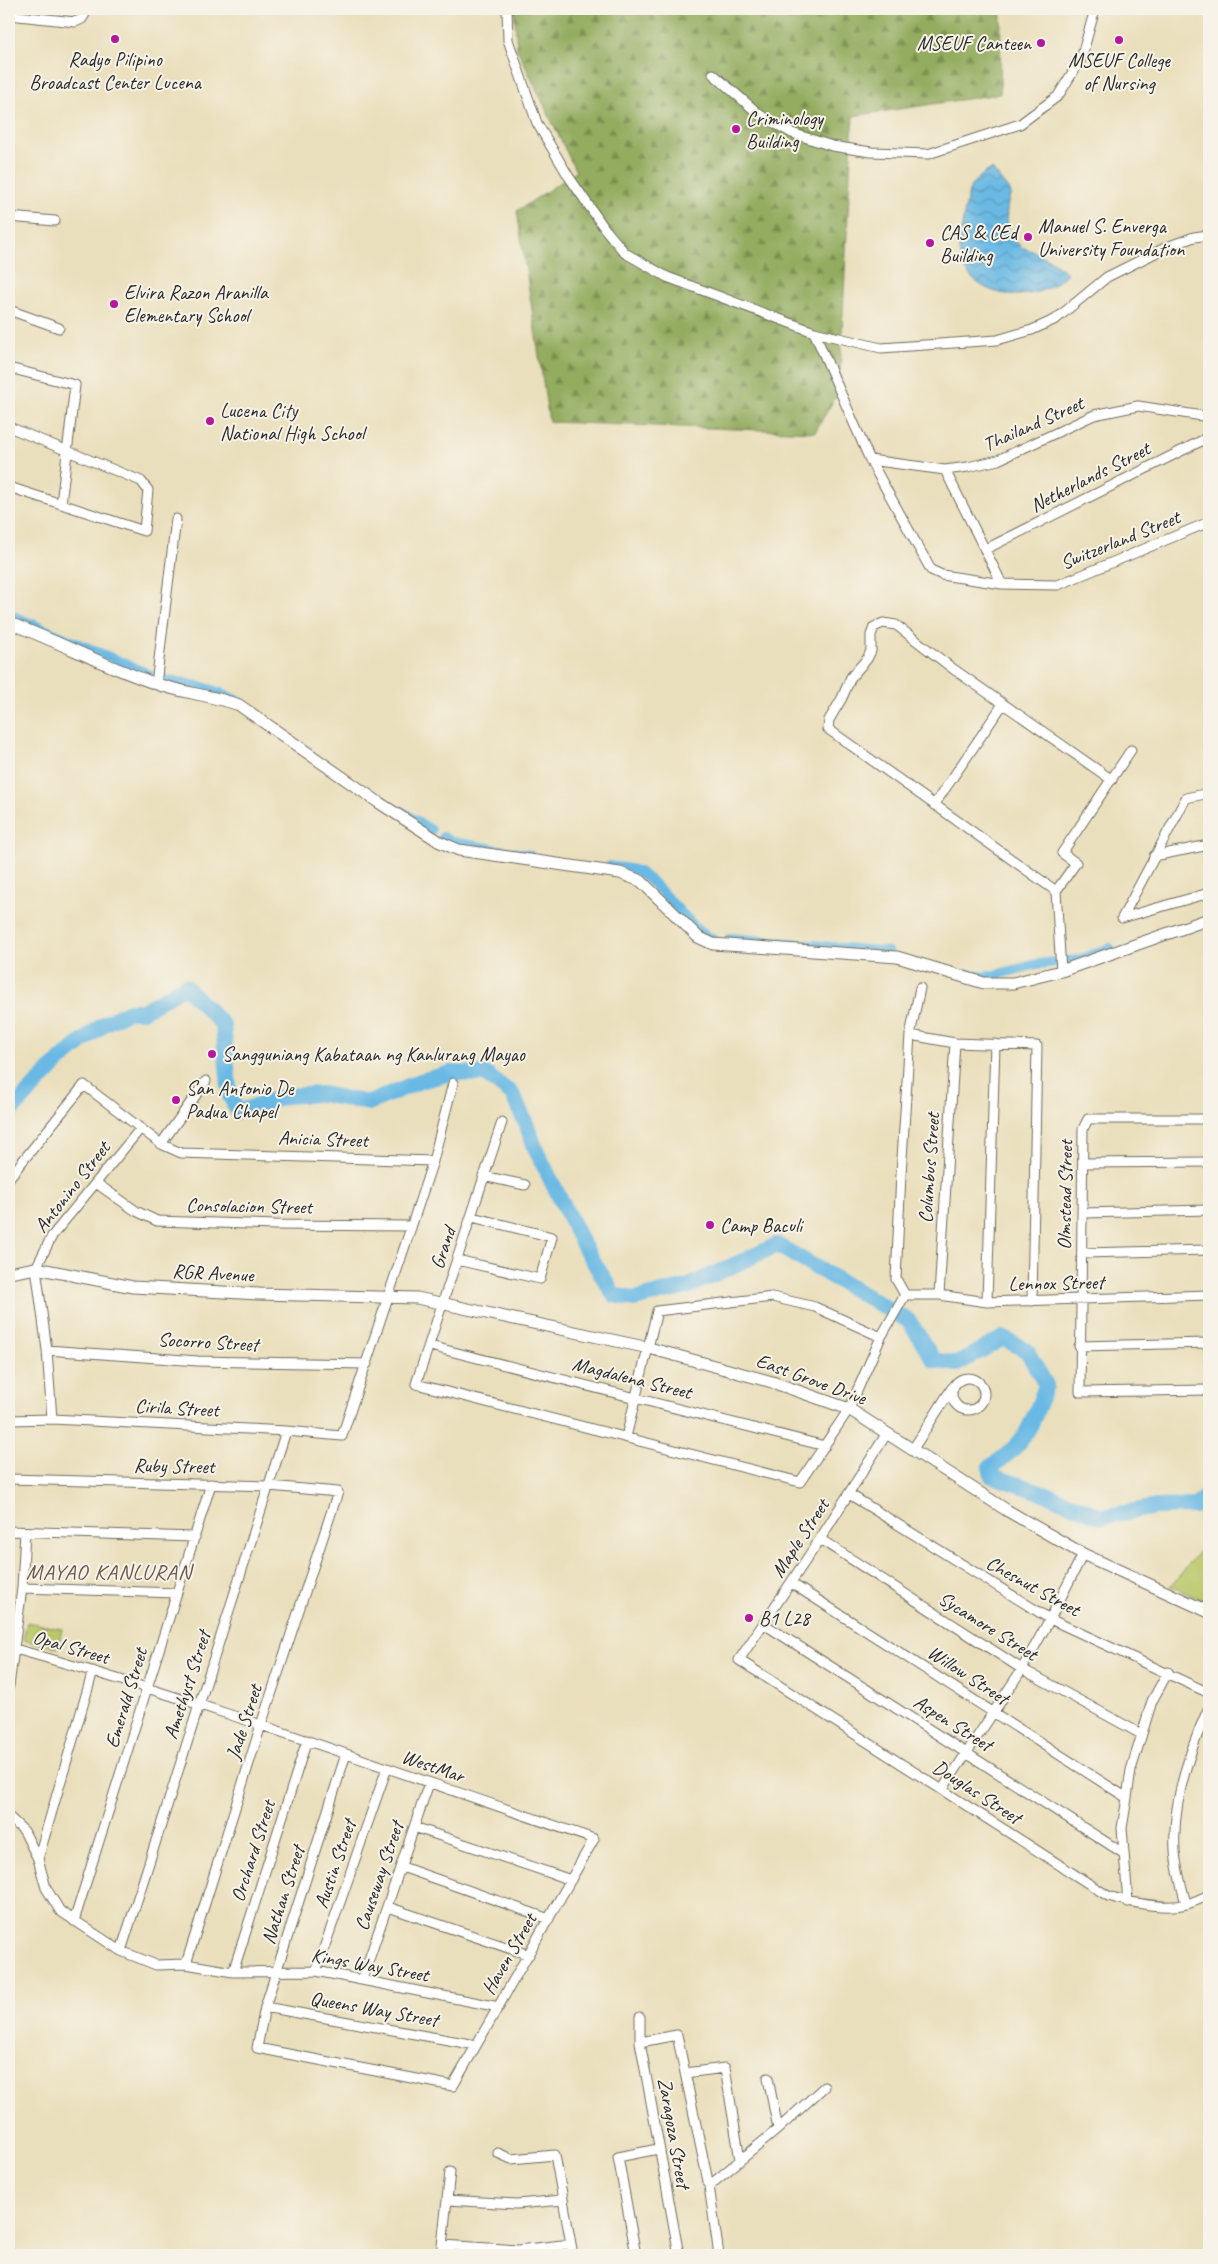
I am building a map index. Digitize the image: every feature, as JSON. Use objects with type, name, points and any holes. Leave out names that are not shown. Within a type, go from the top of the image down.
[{"type":"street","points":[[9,15],[28,13],[75,22],[82,19],[88,9]]},
{"type":"street","points":[[507,9],[508,40],[537,123],[569,177],[604,230],[625,253],[667,277],[814,332],[881,348],[997,340],[1032,330],[1056,319],[1107,277],[1167,247],[1194,237],[1209,235]]},
{"type":"street","points":[[713,74],[760,115],[792,133],[832,146],[871,152],[928,154],[1020,124],[1058,96],[1081,59],[1095,9]]},
{"type":"street","points":[[9,217],[55,221]]},
{"type":"street","points":[[9,310],[59,328]]},
{"type":"street","name":"Switzerland Street","points":[[814,332],[870,460],[931,570],[942,575],[1002,584],[1058,585],[1209,522]]},
{"type":"street","points":[[9,368],[75,385],[61,504]]},
{"type":"street","name":"Thailand Street","points":[[870,460],[945,470],[982,465],[998,460],[1094,415],[1138,406],[1209,417]]},
{"type":"street","points":[[9,427],[141,481],[148,490],[144,531],[9,487]]},
{"type":"street","name":"Netherlands Street","points":[[986,549],[1209,437]]},
{"type":"street","points":[[945,470],[1002,584]]},
{"type":"street","points":[[156,684],[176,519]]},
{"type":"street","points":[[9,623],[116,670],[156,684],[216,696],[239,706],[378,802],[440,842],[459,850],[620,873],[641,881],[698,937],[714,944],[897,957],[984,983],[1013,983],[1061,971],[1209,919]]},
{"type":"street","points":[[1056,891],[828,729],[829,720],[842,698],[851,676],[866,660],[871,651],[871,635],[874,628],[883,623],[896,625],[1112,780]]},
{"type":"street","points":[[934,805],[1004,704]]},
{"type":"street","points":[[1061,971],[1056,891],[1076,863],[1062,853],[1131,750]]},
{"type":"street","points":[[1209,793],[1186,798],[1122,918],[1209,893]]},
{"type":"street","points":[[1154,856],[1209,845]]},
{"type":"street","points":[[882,1337],[815,1307],[772,1297],[657,1311],[626,1437],[800,1482],[825,1446],[849,1409],[882,1337],[905,1295],[896,1279],[910,1035],[920,988]]},
{"type":"street","points":[[910,1035],[955,1043],[1037,1046],[1032,1301]]},
{"type":"street","name":"Columbus Street","points":[[939,1296],[955,1043]]},
{"type":"street","points":[[987,1302],[995,1044]]},
{"type":"street","points":[[161,1144],[206,1082]]},
{"type":"street","points":[[367,1364],[432,1161],[453,1083]]},
{"type":"street","name":"Anicia Street","points":[[9,1178],[84,1085],[161,1144],[182,1153],[432,1161]]},
{"type":"street","name":"Olmstead Street","points":[[1209,1119],[1088,1119],[1083,1128],[1080,1392],[1209,1390]]},
{"type":"street","name":"Grand","points":[[502,1122],[416,1384],[626,1437]]},
{"type":"street","name":"Antonino Street","points":[[36,1268],[52,1236],[140,1129]]},
{"type":"street","points":[[1084,1162],[1209,1162]]},
{"type":"street","points":[[483,1176],[524,1185]]},
{"type":"street","name":"Consolacion Street","points":[[96,1183],[136,1211],[157,1221],[275,1225],[411,1226]]},
{"type":"street","points":[[1082,1213],[1209,1210]]},
{"type":"street","points":[[457,1260],[540,1279],[552,1237],[472,1217]]},
{"type":"street","points":[[1082,1253],[1209,1250]]},
{"type":"street","points":[[36,1268],[47,1350],[52,1419]]},
{"type":"street","name":"RGR Avenue","points":[[9,1273],[36,1268],[133,1287],[259,1294],[417,1298]]},
{"type":"street","name":"Lennox Street","points":[[905,1295],[939,1296],[987,1302],[1209,1295]]},
{"type":"street","name":"East Grove Drive","points":[[417,1298],[443,1302],[648,1348],[772,1382],[849,1409],[888,1432],[1008,1511],[1083,1554],[1209,1612]]},
{"type":"street","points":[[1080,1346],[1209,1343]]},
{"type":"street","name":"Magdalena Street","points":[[430,1346],[825,1446]]},
{"type":"street","name":"Socorro Street","points":[[47,1350],[198,1361],[367,1364]]},
{"type":"street","name":"Cirila Street","points":[[9,1420],[52,1419],[286,1431],[342,1436],[367,1364]]},
{"type":"street","points":[[913,1449],[954,1386]]},
{"type":"street","name":"Amethyst Street","points":[[121,1951],[286,1431]]},
{"type":"street","name":"Maple Street","points":[[739,1660],[820,1539],[888,1432]]},
{"type":"street","name":"Ruby Street","points":[[9,1479],[269,1486],[338,1492]]},
{"type":"street","name":"Emerald Street","points":[[74,1922],[211,1484]]},
{"type":"street","name":"Jade Street","points":[[186,1964],[261,1725],[338,1492]]},
{"type":"street","name":"Chesnut Street","points":[[849,1494],[1050,1619],[1168,1672],[1209,1693]]},
{"type":"street","points":[[9,1531],[195,1537]]},
{"type":"street","points":[[9,1686],[22,1588],[25,1532]]},
{"type":"street","name":"Sycamore Street","points":[[820,1539],[1022,1669],[1141,1734]]},
{"type":"street","points":[[942,1790],[1022,1669],[1083,1554]]},
{"type":"street","name":"Willow Street","points":[[791,1583],[1127,1798]]},
{"type":"street","points":[[22,1588],[176,1593]]},
{"type":"street","name":"Aspen Street","points":[[764,1624],[1123,1852]]},
{"type":"street","name":"Opal Street","points":[[15,1648],[148,1687],[261,1725]]},
{"type":"street","name":"Douglas Street","points":[[739,1660],[1108,1896],[1128,1902],[1171,1905],[1186,1904],[1209,1895]]},
{"type":"street","points":[[38,1859],[93,1671]]},
{"type":"street","points":[[1128,1902],[1122,1828],[1127,1798],[1141,1734],[1152,1701],[1168,1672]]},
{"type":"street","points":[[1186,1904],[1175,1852],[1176,1813],[1186,1766],[1209,1707]]},
{"type":"street","name":"WestMar","points":[[261,1725],[594,1839]]},
{"type":"street","name":"Orchard Street","points":[[233,1972],[306,1740]]},
{"type":"street","name":"Nathan Street","points":[[346,1754],[265,2007],[257,2048],[453,2086]]},
{"type":"street","name":"Austin Street","points":[[316,1971],[387,1768]]},
{"type":"street","name":"Causeway Street","points":[[362,1980],[429,1783]]},
{"type":"street","name":"Kings Way Street","points":[[9,1817],[24,1831],[38,1859],[46,1888],[60,1911],[74,1922],[121,1951],[156,1966],[186,1964],[233,1972],[316,1971],[499,2007]]},
{"type":"street","points":[[414,1827],[571,1880]]},
{"type":"street","name":"Haven Street","points":[[453,2086],[594,1839]]},
{"type":"street","points":[[402,1867],[549,1919]]},
{"type":"street","points":[[388,1907],[529,1955]]},
{"type":"street","name":"Queens Way Street","points":[[265,2007],[476,2045]]},
{"type":"street","name":"Zaragoza Street","points":[[640,2017],[640,2042],[678,2255]]},
{"type":"street","points":[[640,2042],[678,2035],[709,2186],[719,2255]]},
{"type":"street","points":[[685,2073],[725,2068],[740,2160]]},
{"type":"street","points":[[768,2078],[778,2130]]},
{"type":"street","points":[[709,2186],[778,2130],[824,2086]]},
{"type":"street","points":[[636,2255],[618,2157],[658,2149]]},
{"type":"street","points":[[498,2153],[511,2159],[555,2155],[573,2255]]},
{"type":"street","points":[[441,2255],[450,2172]]},
{"type":"street","points":[[447,2200],[517,2204],[563,2200]]},
{"type":"street","points":[[442,2245],[518,2250],[571,2244]]},
{"type":"green space","points":[[514,9],[1001,9],[1000,94],[853,116],[839,391],[815,432],[549,422],[517,211],[576,172],[517,49]]},
{"type":"green space","points":[[1209,1539],[1209,1603],[1171,1586]]},
{"type":"green space","points":[[27,1622],[62,1629],[58,1648],[23,1640]]},
{"type":"water","points":[[992,169],[1011,193],[1007,207],[1007,222],[1016,242],[1025,249],[1045,257],[1067,273],[1056,283],[1043,290],[1029,294],[1014,295],[1000,293],[986,288],[974,279],[963,266],[960,257],[960,234],[971,186],[983,174]]},
{"type":"waterway","points":[[9,614],[149,674]]},
{"type":"waterway","points":[[161,679],[213,690],[242,704]]},
{"type":"waterway","points":[[401,811],[431,830]]},
{"type":"waterway","points":[[443,837],[452,842],[529,855]]},
{"type":"waterway","points":[[610,866],[634,870],[645,876],[697,928],[712,938]]},
{"type":"waterway","points":[[730,938],[888,952]]},
{"type":"waterway","points":[[967,974],[984,977],[1037,964],[1079,960],[1110,948]]},
{"type":"waterway","points":[[9,1113],[60,1060],[104,1024],[129,1011],[143,1011],[185,986],[223,1025],[230,1096],[238,1112],[285,1096],[322,1094],[369,1103],[420,1081],[451,1073],[485,1074],[512,1094],[536,1150],[582,1243],[614,1295],[634,1299],[687,1287],[777,1245],[909,1321],[934,1360],[957,1364],[1003,1338],[1027,1351],[1046,1385],[1027,1432],[1012,1450],[990,1467],[992,1476],[1044,1493],[1102,1517],[1156,1507],[1196,1506],[1209,1493]]},
{"type":"place","name":"Radyo Pilipino Broadcast Center Lucena","points":[[115,39]]},
{"type":"place","name":"MSEUF College of Nursing","points":[[1119,40]]},
{"type":"place","name":"MSEUF Canteen","points":[[1041,43]]},
{"type":"place","name":"Criminology Building","points":[[736,129]]},
{"type":"place","name":"Manuel S. Enverga University Foundation","points":[[1028,237]]},
{"type":"place","name":"CAS & CEd Building","points":[[930,243]]},
{"type":"place","name":"Elvira Razon Aranilla Elementary School","points":[[114,304]]},
{"type":"place","name":"Lucena City National High School","points":[[210,421]]},
{"type":"place","name":"Sangguniang Kabataan ng Kanlurang Mayao","points":[[212,1054]]},
{"type":"place","name":"San Antonio De Padua Chapel","points":[[176,1100]]},
{"type":"place","name":"Camp Baculi","points":[[710,1225]]},
{"type":"place","name":"B1 L28","points":[[749,1618]]},
{"type":"district","name":"MAYAO KANLURAN","points":[[109,1572]]}]
